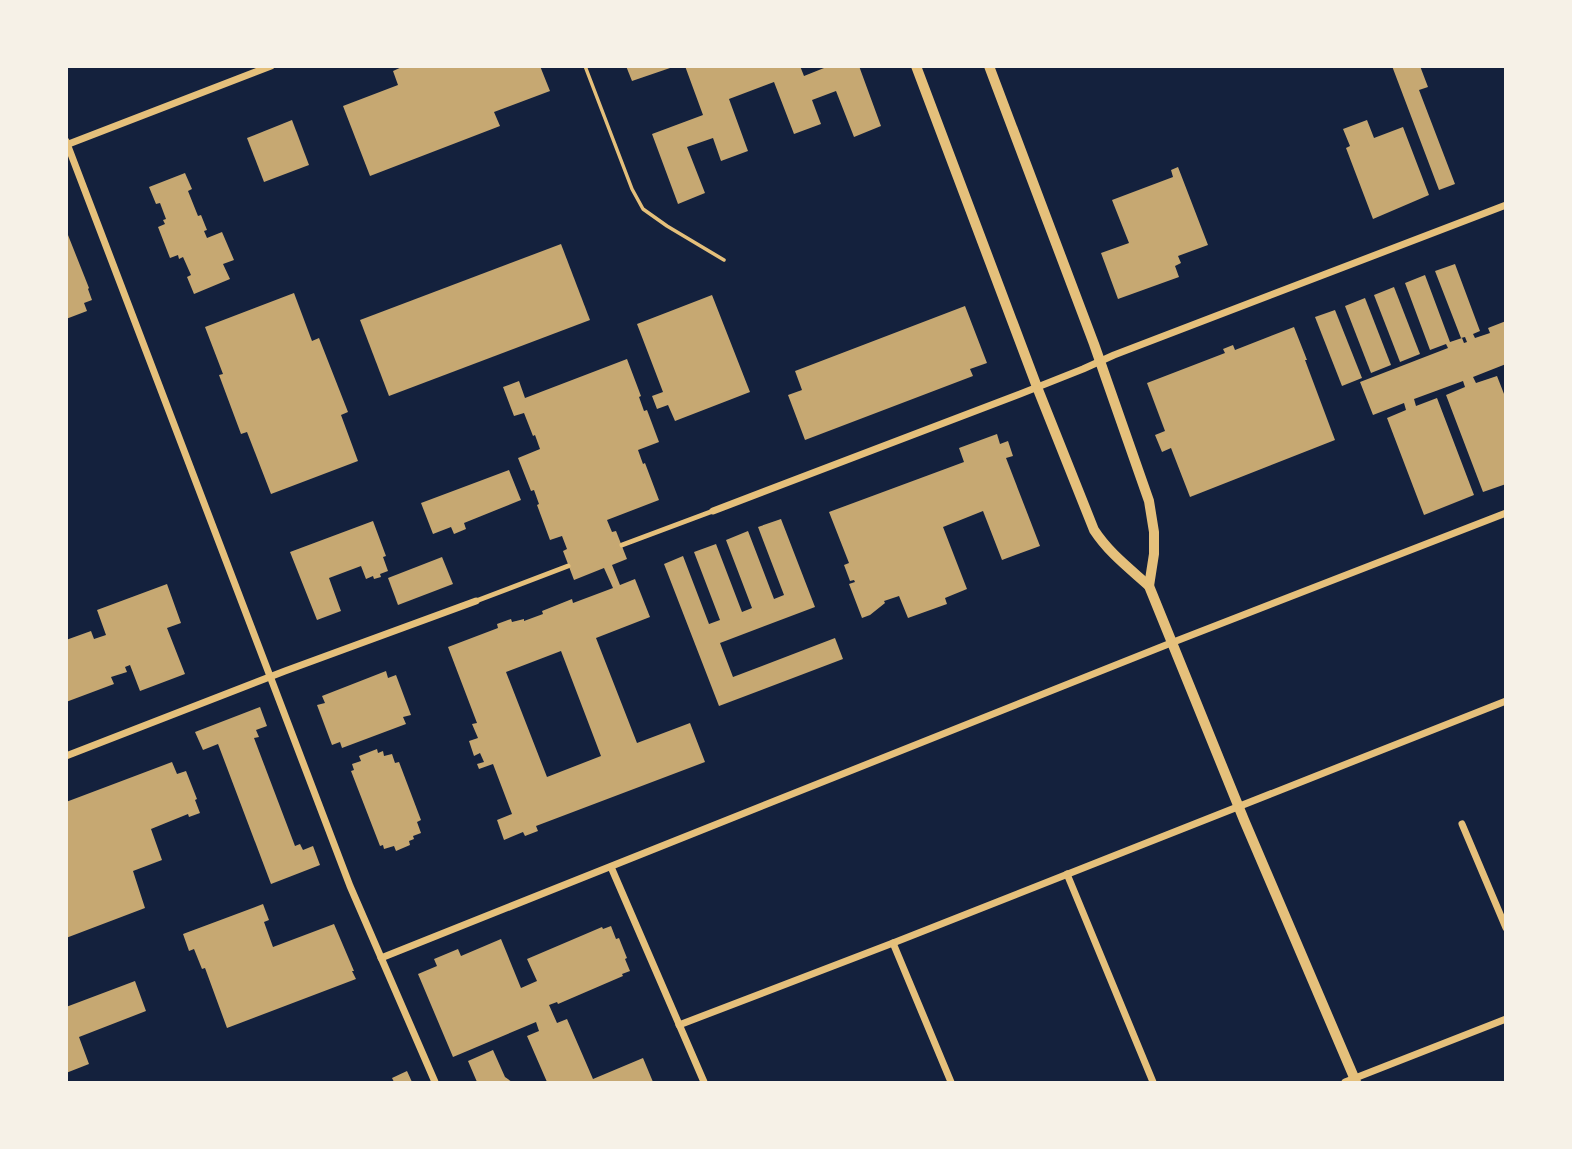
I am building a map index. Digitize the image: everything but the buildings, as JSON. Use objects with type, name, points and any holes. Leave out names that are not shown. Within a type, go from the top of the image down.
[{"type":"street","points":[[271,66],[67,143],[350,886],[435,1083]]},
{"type":"street","points":[[916,66],[1094,530],[1104,545],[1149,586],[1352,1081],[1506,1019]]},
{"type":"street","points":[[989,66],[1100,361],[1149,501],[1154,554],[1149,586]]},
{"type":"street","points":[[622,545],[1506,205]]},
{"type":"street","points":[[381,958],[1171,643],[1506,513]]},
{"type":"street","points":[[66,756],[568,566]]},
{"type":"street","points":[[679,1025],[1506,701]]},
{"type":"street","points":[[1462,824],[1506,928]]},
{"type":"street","points":[[611,867],[704,1083]]},
{"type":"street","points":[[1067,874],[1153,1083]]},
{"type":"street","points":[[893,943],[951,1083]]},
{"type":"lane","points":[[585,66],[632,189],[643,209],[724,260]]}]
